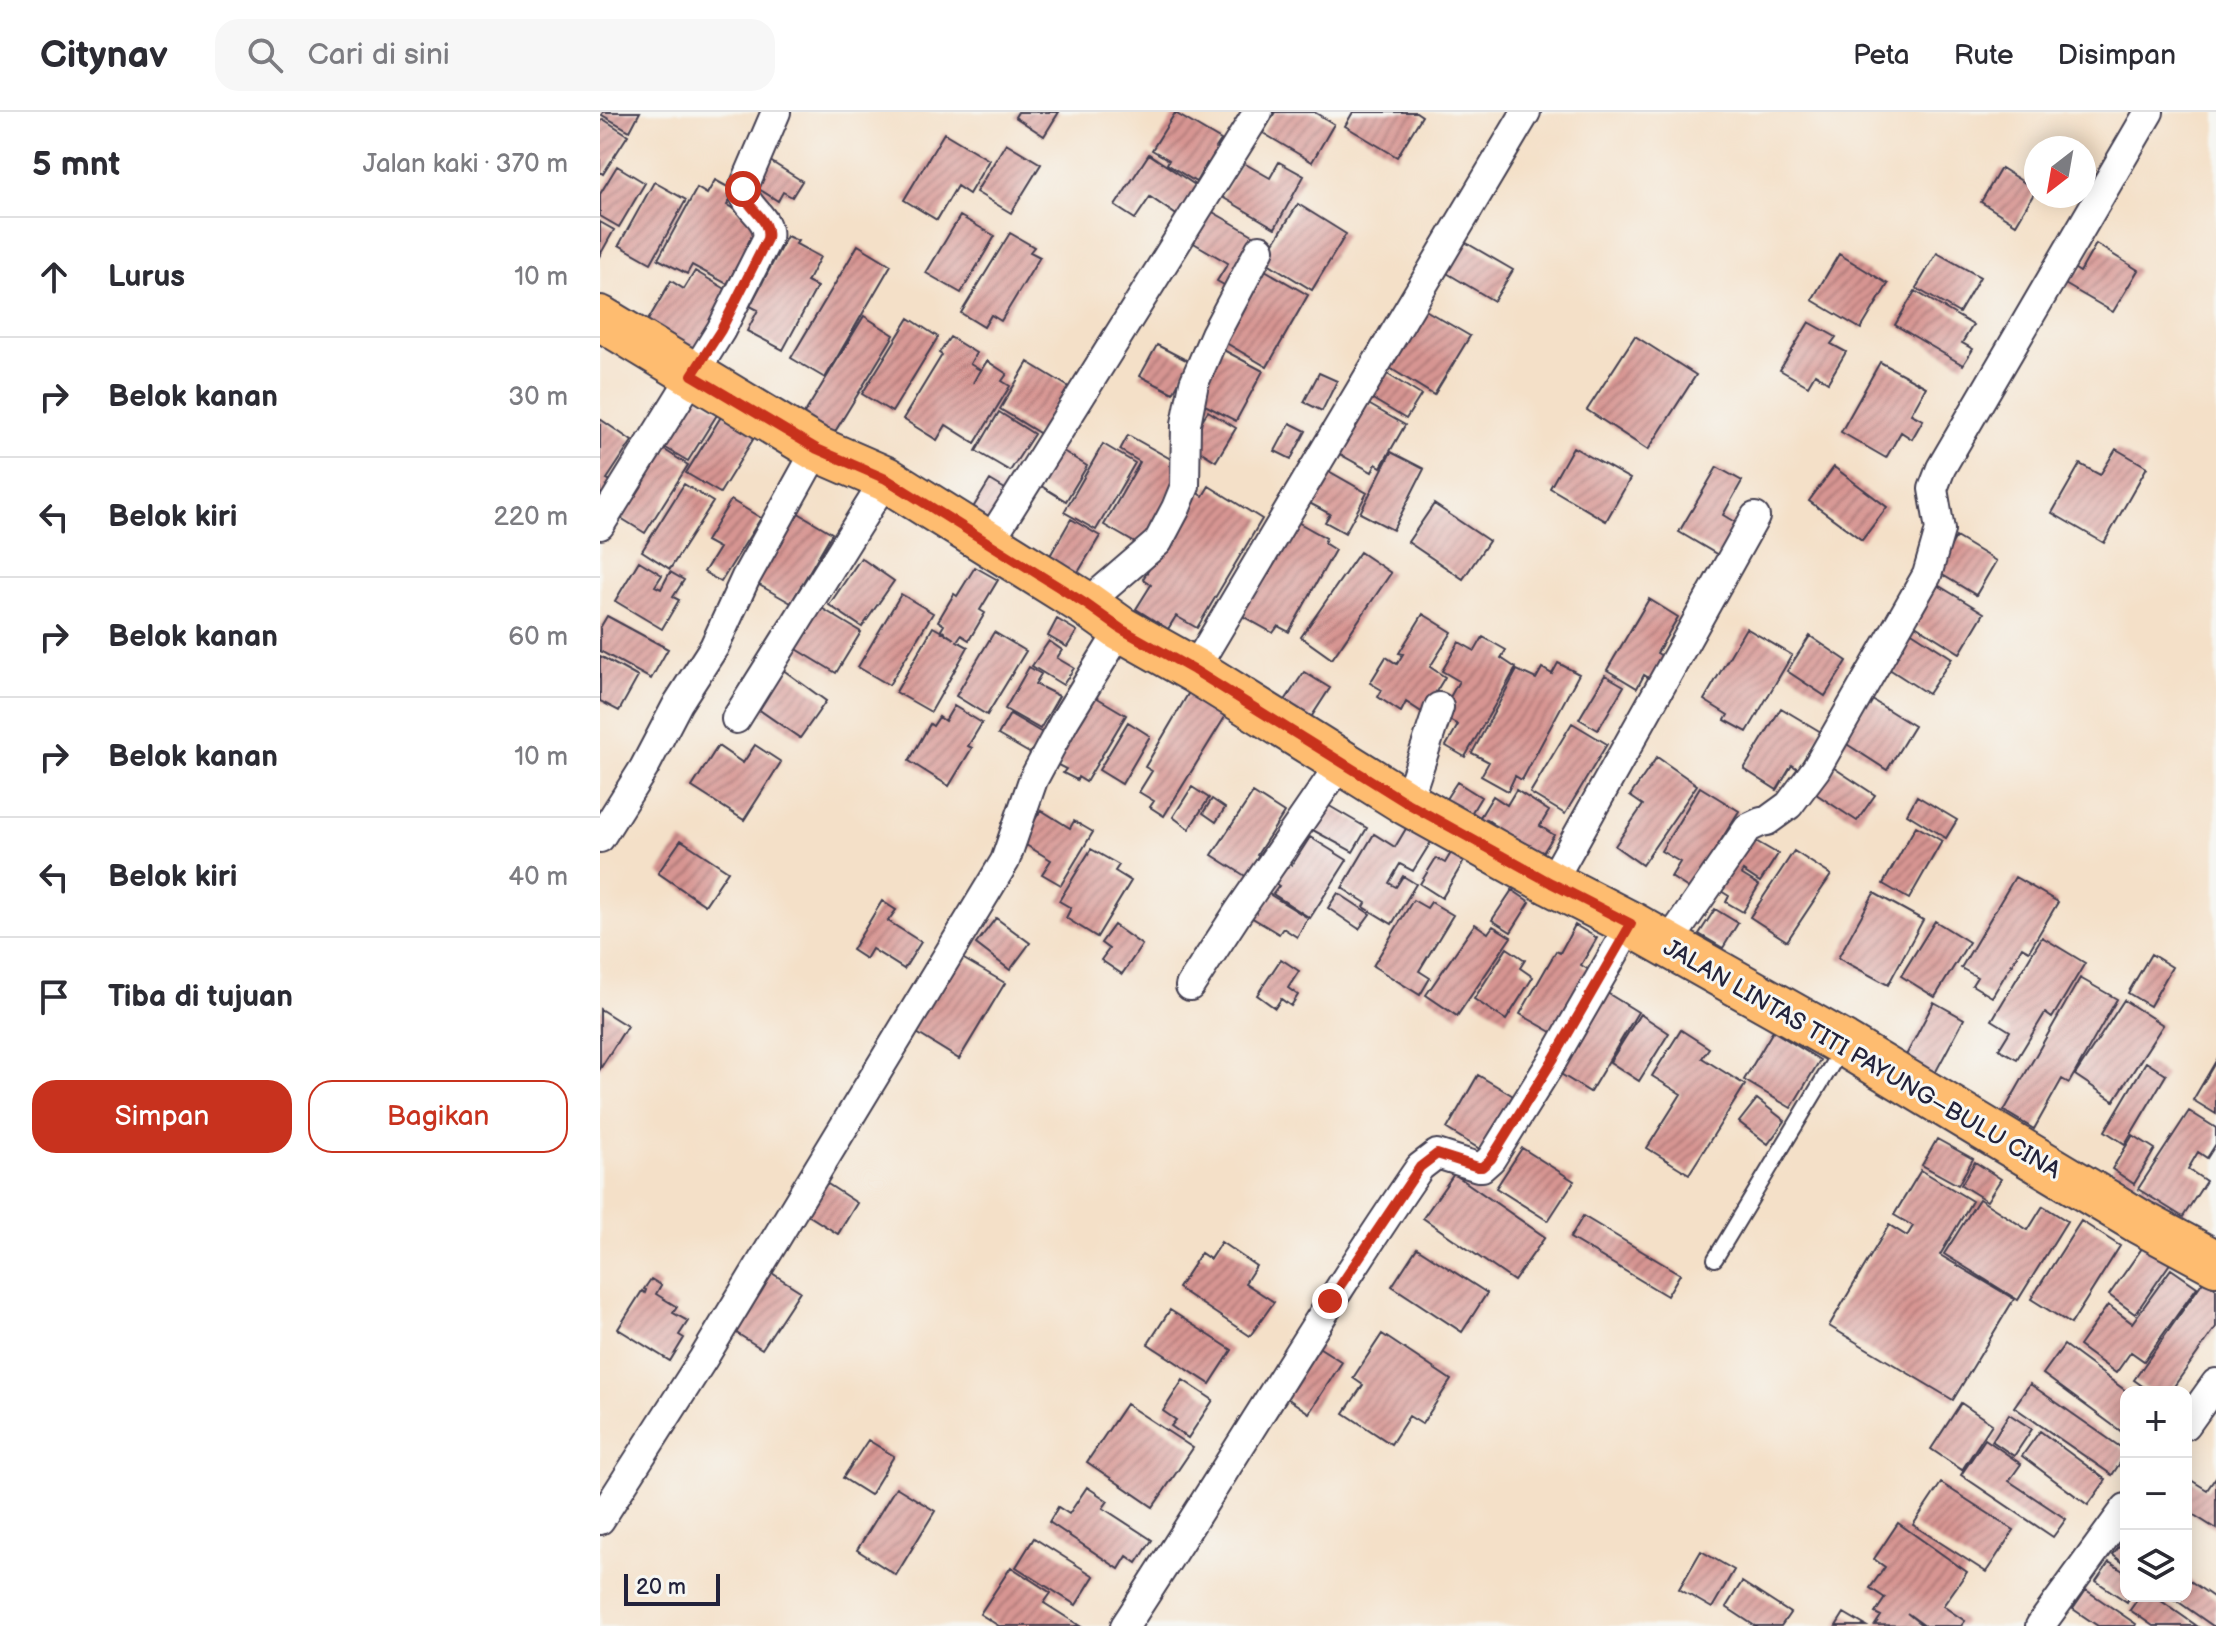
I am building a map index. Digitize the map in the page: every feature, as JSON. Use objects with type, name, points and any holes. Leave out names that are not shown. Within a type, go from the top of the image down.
[{"type":"main road","name":"JALAN LINTAS TITI PAYUNG–BULU CINA","points":[[600,318],[817,449],[886,479],[1121,629],[1194,670],[1407,803],[1844,1044],[2140,1222],[2216,1263]]},
{"type":"street","points":[[600,525],[721,330],[767,239],[765,221],[743,197],[743,189],[776,112]]},
{"type":"street","points":[[988,544],[1258,112]]},
{"type":"street","points":[[1194,670],[1526,112]]},
{"type":"street","points":[[1125,1626],[1330,1301],[1420,1167],[1437,1154],[1478,1167],[1491,1159],[1554,1058],[1649,935],[1748,828],[1767,821],[1789,805],[1816,769],[1927,575],[1940,530],[1933,489],[1941,468],[2149,112]]},
{"type":"street","points":[[1086,604],[1158,542],[1176,508],[1185,486],[1186,424],[1194,383],[1215,334],[1260,249]]},
{"type":"street","points":[[600,838],[714,647],[746,577],[817,449]]},
{"type":"street","points":[[736,719],[886,479]]},
{"type":"street","points":[[1551,883],[1755,517]]},
{"type":"street","points":[[600,1520],[703,1359],[1005,861],[1033,780],[1065,720],[1121,629]]},
{"type":"street","points":[[1407,803],[1439,707]]},
{"type":"street","points":[[1190,986],[1341,763]]},
{"type":"street","points":[[2192,1417],[2216,1383]]},
{"type":"street","points":[[2040,1626],[2120,1516]]},
{"type":"lane","points":[[1715,1259],[1844,1044]]},
{"type":"building","points":[[603,112],[640,112],[630,131],[602,115]]},
{"type":"building","points":[[1018,112],[1059,112],[1044,136],[1015,117]]},
{"type":"building","points":[[1275,112],[1314,112],[1334,124],[1312,162],[1263,133]]},
{"type":"building","points":[[1353,112],[1416,112],[1422,116],[1397,157],[1345,126]]},
{"type":"building","points":[[1175,113],[1221,140],[1216,148],[1222,152],[1213,166],[1207,163],[1196,182],[1167,164],[1169,160],[1152,150]]},
{"type":"building","points":[[603,119],[628,135],[603,174],[600,172],[600,123]]},
{"type":"building","points":[[944,133],[989,160],[969,194],[957,186],[937,220],[904,200]]},
{"type":"building","points":[[1006,143],[1041,164],[1011,213],[976,192]]},
{"type":"building","points":[[1149,154],[1198,187],[1178,216],[1150,197],[1135,219],[1115,206]]},
{"type":"building","points":[[767,159],[802,181],[792,197],[783,192],[778,201],[751,184]]},
{"type":"building","points":[[1242,162],[1270,178],[1279,162],[1304,176],[1275,228],[1222,197]]},
{"type":"building","points":[[617,166],[645,183],[619,227],[600,216],[600,194]]},
{"type":"building","points":[[2001,168],[2024,182],[2025,208],[2016,224],[1981,202]]},
{"type":"building","points":[[715,180],[735,191],[727,205],[761,224],[727,284],[692,265],[687,274],[658,259],[697,188],[707,194]]},
{"type":"building","points":[[654,182],[686,200],[651,263],[619,245]]},
{"type":"building","points":[[1298,204],[1346,234],[1312,290],[1263,260]]},
{"type":"building","points":[[1211,211],[1260,239],[1231,289],[1217,281],[1228,263],[1192,242]]},
{"type":"building","points":[[960,216],[995,236],[961,293],[926,273]]},
{"type":"building","points":[[600,222],[614,230],[600,255]]},
{"type":"building","points":[[1010,233],[1034,247],[1030,252],[1040,257],[1001,321],[991,315],[984,327],[961,313]]},
{"type":"building","points":[[787,236],[820,257],[807,282],[817,287],[783,350],[747,331],[758,310],[750,306]]},
{"type":"building","points":[[1463,241],[1513,270],[1494,301],[1445,272]]},
{"type":"building","points":[[2096,244],[2138,270],[2113,312],[2063,283],[2072,267],[2080,272]]},
{"type":"building","points":[[858,245],[891,265],[825,378],[791,358]]},
{"type":"building","points":[[1937,253],[1980,277],[1959,313],[1916,288]]},
{"type":"building","points":[[1839,254],[1888,284],[1861,329],[1812,300]]},
{"type":"building","points":[[1258,266],[1308,295],[1267,367],[1216,337]]},
{"type":"building","points":[[695,271],[734,294],[700,353],[647,322],[671,281],[684,289]]},
{"type":"building","points":[[1915,291],[1973,325],[1962,343],[1973,349],[1963,365],[1895,325]]},
{"type":"building","points":[[1415,304],[1470,336],[1434,395],[1380,362]]},
{"type":"building","points":[[864,316],[894,335],[825,448],[795,429]]},
{"type":"building","points":[[909,318],[938,337],[892,412],[862,394]]},
{"type":"building","points":[[1809,322],[1836,337],[1831,344],[1846,352],[1828,382],[1815,374],[1808,386],[1780,370]]},
{"type":"building","points":[[1635,336],[1696,375],[1648,450],[1587,410]]},
{"type":"building","points":[[950,337],[976,353],[970,364],[980,370],[973,383],[987,361],[1007,374],[1002,381],[1010,386],[975,443],[946,425],[937,440],[903,419]]},
{"type":"building","points":[[1157,345],[1190,362],[1173,393],[1140,376]]},
{"type":"building","points":[[1218,347],[1263,371],[1236,421],[1191,398]]},
{"type":"building","points":[[1028,362],[1069,387],[1041,434],[1000,409]]},
{"type":"building","points":[[1880,362],[1926,387],[1911,414],[1923,420],[1912,439],[1901,432],[1886,458],[1841,432]]},
{"type":"building","points":[[1376,367],[1421,395],[1406,419],[1361,392]]},
{"type":"building","points":[[1319,373],[1337,381],[1322,411],[1304,402]]},
{"type":"building","points":[[691,393],[720,410],[688,461],[659,444]]},
{"type":"building","points":[[1356,397],[1405,425],[1381,467],[1376,464],[1372,472],[1336,452]]},
{"type":"building","points":[[1208,411],[1236,428],[1216,461],[1187,443]]},
{"type":"building","points":[[724,412],[757,433],[720,493],[686,473]]},
{"type":"building","points":[[999,412],[1034,434],[1010,471],[976,451]]},
{"type":"building","points":[[600,419],[632,441],[607,479],[613,482],[600,502]]},
{"type":"building","points":[[1290,423],[1306,431],[1291,459],[1275,451]]},
{"type":"building","points":[[1128,435],[1183,466],[1144,548],[1104,525],[1140,462],[1120,450]]},
{"type":"building","points":[[1103,444],[1135,463],[1096,530],[1064,512]]},
{"type":"building","points":[[660,447],[688,465],[645,533],[616,515]]},
{"type":"building","points":[[1573,447],[1630,479],[1606,521],[1550,488]]},
{"type":"building","points":[[1060,449],[1087,466],[1066,501],[1038,484]]},
{"type":"building","points":[[2116,449],[2147,467],[2104,543],[2052,513],[2080,464],[2100,475]]},
{"type":"building","points":[[1391,452],[1424,469],[1393,530],[1360,513]]},
{"type":"building","points":[[1318,465],[1367,493],[1345,533],[1325,522],[1330,514],[1300,498]]},
{"type":"building","points":[[1717,467],[1742,481],[1723,515],[1738,524],[1720,556],[1679,532]]},
{"type":"building","points":[[1834,467],[1887,507],[1862,540],[1809,501]]},
{"type":"building","points":[[990,480],[1010,492],[991,523],[971,511]]},
{"type":"building","points":[[684,484],[713,502],[670,569],[642,551]]},
{"type":"building","points":[[1209,486],[1262,519],[1197,628],[1176,616],[1168,629],[1136,609],[1151,585],[1143,579],[1196,492],[1203,496]]},
{"type":"building","points":[[731,500],[761,518],[721,582],[704,572],[719,548],[706,541]]},
{"type":"building","points":[[1434,504],[1489,541],[1463,579],[1408,542]]},
{"type":"building","points":[[795,511],[832,533],[791,603],[754,582]]},
{"type":"building","points":[[1071,519],[1100,536],[1071,584],[1043,568]]},
{"type":"building","points":[[1292,519],[1326,538],[1324,543],[1335,550],[1289,632],[1278,626],[1273,633],[1239,614]]},
{"type":"building","points":[[1956,537],[1996,561],[1976,595],[1936,571]]},
{"type":"building","points":[[1360,552],[1391,573],[1332,659],[1301,637]]},
{"type":"building","points":[[861,558],[894,581],[862,627],[829,605]]},
{"type":"building","points":[[639,561],[662,575],[655,586],[661,589],[670,572],[684,580],[673,597],[679,600],[662,629],[615,601]]},
{"type":"building","points":[[975,567],[998,580],[980,610],[985,613],[969,640],[961,635],[957,641],[968,647],[931,712],[896,692],[933,627],[954,639],[941,630],[944,625],[938,621]]},
{"type":"building","points":[[1936,584],[1984,613],[1960,653],[1912,623]]},
{"type":"building","points":[[901,594],[933,613],[889,685],[858,667]]},
{"type":"building","points":[[1649,599],[1678,617],[1657,653],[1667,659],[1654,681],[1644,675],[1637,688],[1607,670]]},
{"type":"building","points":[[815,604],[861,632],[836,673],[790,645]]},
{"type":"building","points":[[1423,614],[1452,632],[1430,667],[1445,677],[1423,713],[1406,702],[1401,712],[1378,697],[1382,690],[1370,683],[1386,657],[1397,664],[1403,654],[1399,653]]},
{"type":"building","points":[[607,616],[668,649],[651,679],[600,651],[600,628]]},
{"type":"building","points":[[1057,619],[1077,631],[1067,647],[1048,636]]},
{"type":"building","points":[[1746,628],[1792,655],[1747,732],[1725,720],[1728,715],[1704,700]]},
{"type":"building","points":[[1907,629],[1952,658],[1928,694],[1883,665]]},
{"type":"building","points":[[994,632],[1026,651],[987,715],[956,696]]},
{"type":"building","points":[[1810,636],[1847,661],[1825,696],[1787,671]]},
{"type":"building","points":[[1483,637],[1506,650],[1501,658],[1516,668],[1465,757],[1446,746],[1458,725],[1440,715],[1459,681],[1442,671],[1459,642],[1475,651]]},
{"type":"building","points":[[1049,641],[1062,650],[1057,658],[1074,668],[1063,685],[1032,666]]},
{"type":"building","points":[[600,656],[638,677],[619,711],[600,701]]},
{"type":"building","points":[[1558,663],[1579,674],[1522,780],[1515,776],[1508,791],[1481,776],[1489,762],[1472,753],[1517,670],[1536,679],[1542,668],[1552,674]]},
{"type":"building","points":[[775,664],[826,701],[800,738],[748,702]]},
{"type":"building","points":[[1029,667],[1041,674],[1035,684],[1059,696],[1040,729],[1005,709]]},
{"type":"building","points":[[1304,672],[1330,688],[1306,725],[1280,708]]},
{"type":"building","points":[[1605,675],[1624,686],[1598,730],[1579,719]]},
{"type":"building","points":[[1191,689],[1228,712],[1164,816],[1150,807],[1154,801],[1139,792],[1152,771],[1145,767]]},
{"type":"building","points":[[1094,696],[1126,715],[1086,782],[1063,773],[1066,769],[1054,763]]},
{"type":"building","points":[[1869,698],[1914,726],[1887,770],[1842,741]]},
{"type":"building","points":[[954,706],[982,723],[968,746],[972,748],[949,786],[909,761],[930,724],[933,726],[939,717],[945,721]]},
{"type":"building","points":[[1781,708],[1821,732],[1798,769],[1792,765],[1777,790],[1744,769]]},
{"type":"building","points":[[1010,714],[1044,734],[1031,754],[998,735]]},
{"type":"building","points":[[1128,722],[1150,736],[1122,784],[1099,770]]},
{"type":"building","points":[[1572,723],[1607,744],[1565,814],[1530,793]]},
{"type":"building","points":[[755,745],[781,762],[744,820],[692,787],[718,746],[743,763]]},
{"type":"building","points":[[1657,757],[1697,785],[1642,865],[1615,846],[1643,805],[1630,796]]},
{"type":"building","points":[[1828,764],[1875,795],[1857,821],[1810,790]]},
{"type":"building","points":[[1457,782],[1481,797],[1472,812],[1480,817],[1493,796],[1507,805],[1516,790],[1549,811],[1540,826],[1554,835],[1538,861],[1488,831],[1492,823],[1486,819],[1478,831],[1440,808]]},
{"type":"building","points":[[1192,787],[1209,798],[1189,829],[1173,817]]},
{"type":"building","points":[[1700,787],[1739,811],[1704,868],[1696,893],[1671,877],[1680,862],[1661,851]]},
{"type":"building","points":[[1253,793],[1284,813],[1257,855],[1263,859],[1250,879],[1212,855]]},
{"type":"building","points":[[1917,796],[1957,820],[1946,838],[1907,814]]},
{"type":"building","points":[[1212,799],[1225,808],[1216,822],[1203,813]]},
{"type":"building","points":[[1326,804],[1367,828],[1353,852],[1311,829]]},
{"type":"building","points":[[1041,810],[1070,828],[1074,821],[1093,832],[1061,885],[1042,874],[1051,860],[1021,842]]},
{"type":"building","points":[[1410,822],[1434,837],[1413,871],[1400,864],[1389,883],[1396,887],[1403,876],[1416,884],[1392,924],[1364,907],[1366,903],[1342,888],[1374,834],[1395,847]]},
{"type":"building","points":[[1916,826],[1942,841],[1909,899],[1883,884]]},
{"type":"building","points":[[1747,836],[1778,854],[1760,882],[1743,871],[1741,874],[1759,885],[1743,912],[1726,902],[1729,896],[1716,888]]},
{"type":"building","points":[[1310,837],[1347,860],[1310,918],[1273,894],[1279,886],[1270,880],[1283,859],[1292,865]]},
{"type":"building","points":[[681,840],[728,871],[705,905],[658,873]]},
{"type":"building","points":[[1091,849],[1119,865],[1115,871],[1131,881],[1097,937],[1066,918],[1071,908],[1059,901]]},
{"type":"building","points":[[1794,851],[1831,875],[1787,941],[1750,917]]},
{"type":"building","points":[[1451,853],[1464,861],[1442,898],[1420,884],[1436,858],[1445,863]]},
{"type":"building","points":[[2015,877],[2058,902],[2029,951],[2022,947],[1992,997],[1972,985],[1977,977],[1961,968]]},
{"type":"building","points":[[1512,890],[1530,902],[1511,932],[1492,920]]},
{"type":"building","points":[[1264,891],[1308,918],[1297,937],[1283,928],[1279,934],[1251,917]]},
{"type":"building","points":[[1338,893],[1370,914],[1359,929],[1328,908]]},
{"type":"building","points":[[1874,893],[1923,920],[1888,985],[1838,958]]},
{"type":"building","points":[[1413,900],[1427,908],[1431,902],[1453,915],[1419,971],[1430,978],[1420,995],[1373,966]]},
{"type":"building","points":[[882,901],[896,910],[888,921],[921,942],[904,969],[872,949],[866,959],[852,950]]},
{"type":"building","points":[[1715,909],[1738,923],[1723,948],[1699,934]]},
{"type":"building","points":[[996,918],[1030,943],[1010,970],[976,944]]},
{"type":"building","points":[[1935,921],[1969,942],[1935,997],[1901,976]]},
{"type":"building","points":[[1475,924],[1488,933],[1493,926],[1511,937],[1457,1016],[1426,995]]},
{"type":"building","points":[[1114,925],[1142,945],[1122,974],[1101,960],[1109,949],[1101,943]]},
{"type":"building","points":[[1575,925],[1597,938],[1581,965],[1592,972],[1557,1035],[1520,1014],[1556,951],[1560,953]]},
{"type":"building","points":[[2042,937],[2085,963],[2052,1018],[2045,1013],[2017,1059],[1999,1049],[2010,1031],[1992,1020]]},
{"type":"building","points":[[1507,948],[1525,960],[1520,968],[1533,977],[1506,1020],[1474,999]]},
{"type":"building","points":[[2151,954],[2172,967],[2150,1006],[2128,993]]},
{"type":"building","points":[[957,955],[1005,983],[959,1059],[912,1030]]},
{"type":"building","points":[[1281,959],[1299,971],[1288,988],[1298,995],[1291,1006],[1281,999],[1275,1008],[1257,995]]},
{"type":"building","points":[[2080,978],[2117,999],[2069,1083],[2062,1079],[2034,1129],[2004,1111]]},
{"type":"building","points":[[1599,988],[1638,1012],[1590,1092],[1551,1068]]},
{"type":"building","points":[[2124,1000],[2163,1025],[2114,1101],[2075,1075]]},
{"type":"building","points":[[1934,1002],[1964,1019],[1933,1077],[1903,1061]]},
{"type":"building","points":[[600,1009],[627,1026],[600,1069]]},
{"type":"building","points":[[1640,1014],[1669,1033],[1639,1081],[1610,1062]]},
{"type":"building","points":[[1681,1030],[1709,1048],[1702,1058],[1745,1085],[1689,1174],[1647,1148],[1681,1094],[1652,1076]]},
{"type":"building","points":[[1773,1031],[1820,1060],[1791,1108],[1744,1080]]},
{"type":"building","points":[[2216,1061],[2216,1114],[2193,1100]]},
{"type":"building","points":[[2146,1062],[2166,1075],[2125,1144],[2105,1131]]},
{"type":"building","points":[[1478,1075],[1520,1100],[1488,1154],[1447,1129]]},
{"type":"building","points":[[1757,1099],[1785,1121],[1768,1144],[1739,1122]]},
{"type":"building","points":[[2189,1111],[2216,1128],[2216,1144],[2207,1158],[2198,1152],[2188,1169],[2206,1181],[2183,1217],[2138,1189]]},
{"type":"building","points":[[2133,1135],[2155,1149],[2134,1184],[2112,1169]]},
{"type":"building","points":[[1937,1139],[1973,1159],[1958,1185],[1922,1165]]},
{"type":"building","points":[[1522,1148],[1574,1181],[1548,1221],[1496,1188]]},
{"type":"building","points":[[1975,1162],[2001,1179],[1987,1201],[1961,1185]]},
{"type":"building","points":[[1921,1170],[1972,1201],[1940,1255],[2014,1299],[1953,1400],[1829,1326],[1889,1225],[1907,1236],[1913,1226],[1894,1215]]},
{"type":"building","points":[[1454,1174],[1545,1237],[1514,1281],[1423,1218]]},
{"type":"building","points":[[817,1177],[857,1203],[838,1234],[797,1208]]},
{"type":"building","points":[[1979,1199],[2028,1230],[2043,1206],[2067,1221],[2018,1300],[1944,1254]]},
{"type":"building","points":[[1583,1216],[1680,1274],[1667,1296],[1570,1238]]},
{"type":"building","points":[[2081,1221],[2120,1246],[2071,1324],[2031,1299]]},
{"type":"building","points":[[1221,1242],[1256,1266],[1245,1283],[1274,1302],[1250,1336],[1178,1288],[1201,1253],[1210,1259]]},
{"type":"building","points":[[2145,1244],[2171,1262],[2135,1314],[2109,1295]]},
{"type":"building","points":[[1417,1248],[1487,1293],[1462,1332],[1392,1286]]},
{"type":"building","points":[[764,1268],[800,1291],[762,1349],[727,1327]]},
{"type":"building","points":[[2171,1269],[2197,1287],[2144,1361],[2131,1352],[2116,1373],[2079,1346],[2108,1305],[2132,1323]]},
{"type":"building","points":[[651,1279],[661,1285],[656,1294],[677,1307],[673,1313],[688,1321],[679,1335],[684,1338],[670,1361],[618,1329],[642,1291],[645,1293],[644,1289]]},
{"type":"building","points":[[2204,1280],[2216,1289],[2216,1327],[2174,1386],[2142,1386],[2134,1380]]},
{"type":"building","points":[[1170,1310],[1232,1350],[1210,1384],[1148,1344]]},
{"type":"building","points":[[1382,1334],[1451,1380],[1422,1424],[1409,1416],[1391,1444],[1344,1413],[1363,1385],[1353,1378]]},
{"type":"building","points":[[2064,1345],[2120,1387],[2120,1431],[2043,1374]]},
{"type":"building","points":[[1317,1346],[1342,1362],[1309,1413],[1284,1396]]},
{"type":"building","points":[[1183,1380],[1213,1400],[1188,1438],[1171,1426],[1176,1420],[1163,1411]]},
{"type":"building","points":[[2030,1384],[2120,1447],[2120,1463],[2112,1475],[2014,1407]]},
{"type":"building","points":[[1961,1403],[1992,1424],[1962,1470],[1931,1449]]},
{"type":"building","points":[[1126,1404],[1193,1448],[1153,1507],[1087,1462]]},
{"type":"building","points":[[2009,1414],[2032,1429],[2014,1456],[1992,1441]]},
{"type":"building","points":[[2040,1431],[2106,1480],[2088,1505],[2022,1456]]},
{"type":"building","points":[[1985,1439],[2021,1464],[2009,1481],[2066,1519],[2053,1537],[1961,1475]]},
{"type":"building","points":[[868,1440],[894,1456],[870,1495],[843,1478]]},
{"type":"building","points":[[2216,1477],[2216,1529],[2192,1514],[2192,1481],[2207,1490]]},
{"type":"building","points":[[1941,1483],[2014,1530],[1986,1572],[1913,1525]]},
{"type":"building","points":[[896,1487],[935,1511],[896,1575],[857,1550]]},
{"type":"building","points":[[1087,1487],[1108,1501],[1103,1508],[1152,1540],[1137,1563],[1127,1556],[1119,1569],[1049,1522],[1058,1507],[1069,1514]]},
{"type":"building","points":[[1898,1523],[1967,1572],[1943,1606],[1965,1621],[1961,1626],[1925,1626],[1907,1613],[1923,1626],[1875,1625],[1881,1616],[1875,1613],[1885,1598],[1870,1588],[1885,1567],[1874,1559]]},
{"type":"building","points":[[1034,1538],[1094,1576],[1076,1605],[1016,1567]]},
{"type":"building","points":[[2120,1546],[2120,1560],[2113,1555]]},
{"type":"building","points":[[1701,1551],[1734,1570],[1712,1608],[1679,1589]]},
{"type":"building","points":[[2109,1562],[2120,1569],[2120,1597],[2096,1581]]},
{"type":"building","points":[[1011,1567],[1051,1593],[1044,1603],[1080,1626],[999,1626],[980,1614]]},
{"type":"building","points":[[1742,1582],[1790,1613],[1781,1626],[1755,1626],[1726,1607]]},
{"type":"building","points":[[2192,1582],[2216,1599],[2216,1626],[2179,1602],[2192,1602]]},
{"type":"building","points":[[2086,1590],[2135,1626],[2098,1626],[2073,1609]]},
{"type":"building","points":[[2136,1602],[2163,1602],[2197,1626],[2153,1626],[2130,1610]]},
{"type":"building","points":[[1844,1613],[1866,1626],[1836,1626]]},
{"type":"route","points":[[743,189],[743,197],[765,221],[767,239],[721,330],[692,375],[817,449],[886,479],[1121,629],[1194,670],[1407,803],[1631,924],[1554,1058],[1491,1159],[1478,1167],[1437,1154],[1432,1156],[1420,1167],[1330,1301]]}]
